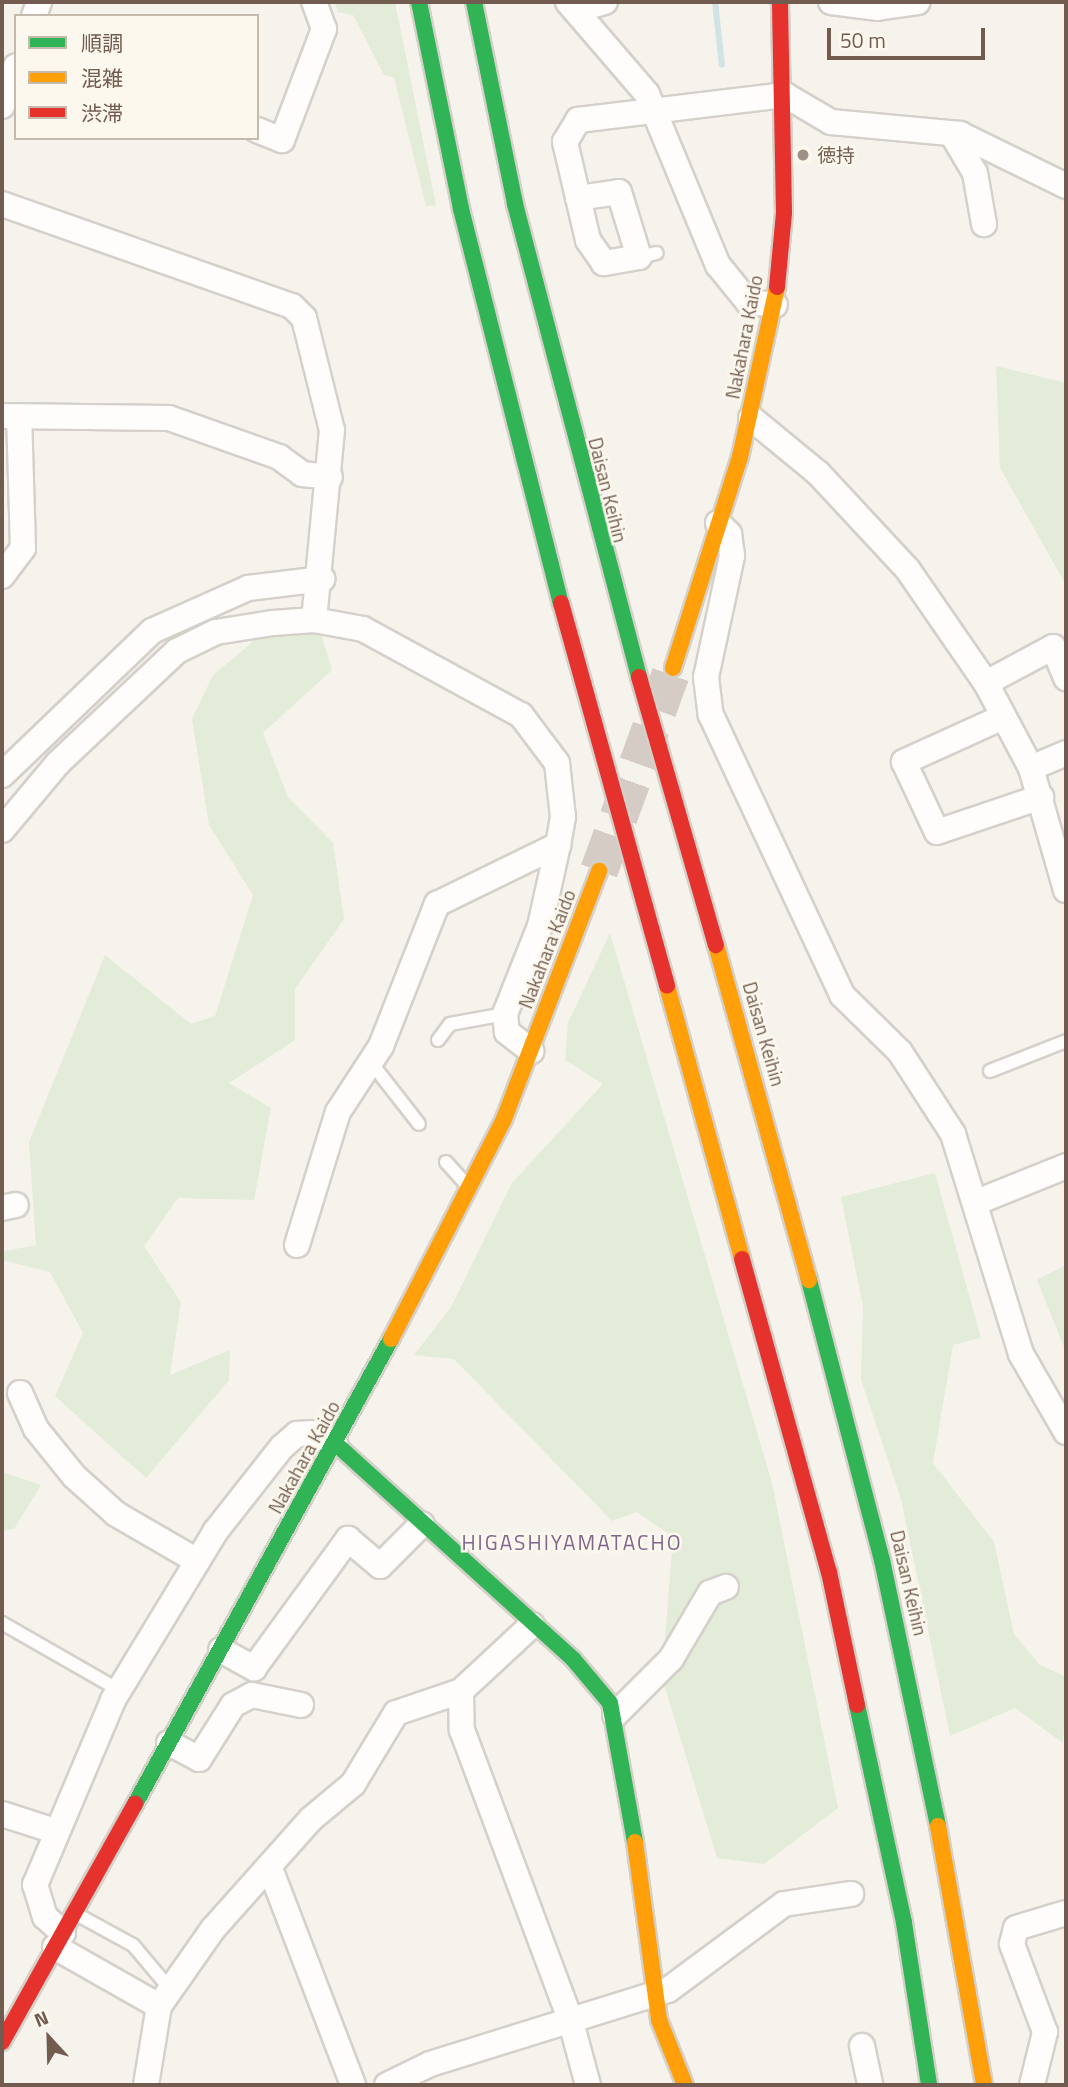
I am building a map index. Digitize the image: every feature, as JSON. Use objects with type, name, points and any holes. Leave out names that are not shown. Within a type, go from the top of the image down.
[{"type":"main road","points":[[419,2],[461,209],[543,539],[829,1572],[904,1923],[929,2085]]},
{"type":"main road","name":"Daisan Keihin","points":[[474,2],[515,204],[596,530],[770,1129],[882,1560],[957,1913],[984,2085]]},
{"type":"main road","name":"Nakahara Kaido","points":[[673,668],[751,418],[775,305],[784,213],[785,95],[780,2]]},
{"type":"main road","name":"Nakahara Kaido","points":[[2,2042],[336,1444],[470,1188],[531,1051],[599,871]]},
{"type":"main road","points":[[336,1444],[601,1686],[615,1715],[663,2034],[685,2085]]},
{"type":"street","points":[[259,131],[282,140],[324,29],[314,2]]},
{"type":"street","points":[[573,6],[605,2]]},
{"type":"street","points":[[831,2],[877,8],[918,2]]},
{"type":"street","points":[[573,6],[656,110],[718,265],[748,302],[775,305]]},
{"type":"street","points":[[2,106],[14,72]]},
{"type":"street","points":[[578,198],[620,192],[648,255],[604,263],[588,240],[578,198],[565,142],[578,120],[785,95],[831,122],[953,134],[992,145],[1066,186]]},
{"type":"street","points":[[953,134],[975,173],[984,224]]},
{"type":"street","points":[[2,204],[292,306],[304,318],[331,430],[322,579],[314,620]]},
{"type":"street","points":[[2,576],[23,548],[11,416],[169,418],[279,457],[302,474],[330,477]]},
{"type":"street","points":[[751,418],[818,472],[908,570],[986,683],[1031,768],[1066,890]]},
{"type":"street","points":[[718,523],[729,534],[732,556],[706,677],[711,715],[842,995],[926,1086],[953,1134],[977,1202],[1021,1354],[1066,1432]]},
{"type":"street","points":[[2,775],[152,631],[248,588],[322,579]]},
{"type":"street","points":[[2,830],[58,762],[177,650],[216,632],[314,620],[363,629],[521,715],[557,763],[563,817],[558,845],[540,926],[505,1014],[507,1032],[531,1051]]},
{"type":"street","points":[[986,683],[1053,647],[1066,678]]},
{"type":"street","points":[[1003,717],[904,762],[909,774],[937,832],[1041,797]]},
{"type":"street","points":[[1031,768],[1066,753]]},
{"type":"street","points":[[297,1245],[338,1112],[369,1059],[381,1046],[437,904],[558,845]]},
{"type":"street","points":[[977,1202],[1066,1167]]},
{"type":"street","points":[[20,1393],[36,1429],[74,1476],[116,1514],[197,1561]]},
{"type":"street","points":[[165,1998],[45,1916],[35,1885],[55,1831],[119,1690],[197,1561],[282,1447],[297,1434],[313,1433],[336,1444]]},
{"type":"street","points":[[221,1650],[254,1668],[348,1539],[380,1566],[422,1524]]},
{"type":"street","points":[[615,1715],[671,1659],[710,1592],[726,1587]]},
{"type":"street","points":[[146,2085],[165,1998],[213,1929],[271,1871],[311,1819],[353,1784],[396,1713],[461,1691],[532,1625]]},
{"type":"street","points":[[461,1691],[462,1730],[571,2022],[587,2085]]},
{"type":"street","points":[[169,1743],[199,1759],[233,1705],[252,1695],[301,1705]]},
{"type":"street","points":[[2,1814],[55,1831]]},
{"type":"street","points":[[271,1871],[354,2085]]},
{"type":"street","points":[[387,2085],[430,2064],[656,1995],[784,1904],[850,1894]]},
{"type":"street","points":[[1032,2085],[1045,2032],[1012,1944],[1016,1928],[1066,1913]]},
{"type":"street","points":[[862,2046],[870,2085]]},
{"type":"lane","points":[[438,1040],[450,1024],[505,1014]]},
{"type":"lane","points":[[990,1072],[1066,1041]]},
{"type":"lane","points":[[369,1059],[419,1124]]},
{"type":"lane","points":[[446,1162],[470,1188]]},
{"type":"lane","points":[[2,1623],[119,1690]]},
{"type":"lane","points":[[64,1931],[133,1945],[165,1998]]},
{"type":"green space","points":[[334,2],[395,2],[436,205],[426,206],[394,78],[384,75],[353,15],[338,12]]},
{"type":"green space","points":[[996,366],[1066,383],[1066,585],[1000,468]]},
{"type":"green space","points":[[320,630],[332,670],[263,733],[288,797],[333,843],[344,919],[295,989],[295,1040],[229,1083],[271,1108],[254,1200],[178,1198],[144,1246],[181,1302],[170,1375],[230,1350],[229,1380],[146,1478],[55,1396],[83,1333],[50,1272],[2,1260],[5,1251],[36,1245],[29,1142],[105,955],[191,1024],[215,1016],[253,895],[209,825],[192,719],[213,675],[261,635]]},
{"type":"green space","points":[[610,933],[772,1483],[838,1808],[764,1864],[717,1858],[662,1678],[673,1537],[637,1512],[612,1521],[454,1359],[414,1355],[451,1307],[512,1183],[603,1084],[565,1060],[568,1023]]},
{"type":"green space","points":[[935,1173],[981,1338],[953,1345],[933,1463],[994,1542],[1014,1634],[1039,1664],[1066,1677],[1063,1743],[1015,1708],[950,1736],[901,1499],[861,1380],[863,1306],[841,1197]]},
{"type":"green space","points":[[1066,1265],[1066,1352],[1037,1280]]},
{"type":"green space","points":[[2,1472],[41,1485],[14,1529],[2,1531]]},
{"type":"waterway","points":[[715,2],[722,65]]},
{"type":"tunnel","points":[[599,871],[673,668]]},
{"type":"traffic: fast","points":[[419,2],[461,209],[561,603]]},
{"type":"traffic: fast","points":[[474,2],[515,204],[639,677]]},
{"type":"traffic: fast","points":[[809,1280],[882,1560],[938,1826]]},
{"type":"traffic: fast","points":[[135,1804],[391,1339]]},
{"type":"traffic: fast","points":[[336,1444],[573,1659],[610,1703],[635,1842]]},
{"type":"traffic: fast","points":[[857,1705],[904,1923],[929,2085]]},
{"type":"traffic: slow","points":[[673,668],[740,457],[777,287]]},
{"type":"traffic: slow","points":[[391,1339],[504,1119],[599,871]]},
{"type":"traffic: slow","points":[[716,945],[809,1280]]},
{"type":"traffic: slow","points":[[667,986],[742,1259]]},
{"type":"traffic: slow","points":[[938,1826],[984,2085]]},
{"type":"traffic: slow","points":[[635,1842],[659,2020],[685,2085]]},
{"type":"traffic: jam","points":[[777,287],[784,213],[780,2]]},
{"type":"traffic: jam","points":[[561,603],[667,986]]},
{"type":"traffic: jam","points":[[639,677],[716,945]]},
{"type":"traffic: jam","points":[[742,1259],[829,1572],[857,1705]]},
{"type":"traffic: jam","points":[[2,2042],[135,1804]]},
{"type":"place","name":"徳持","points":[[803,155]]},
{"type":"district","name":"HIGASHIYAMATACHO","points":[[572,1542]]}]
